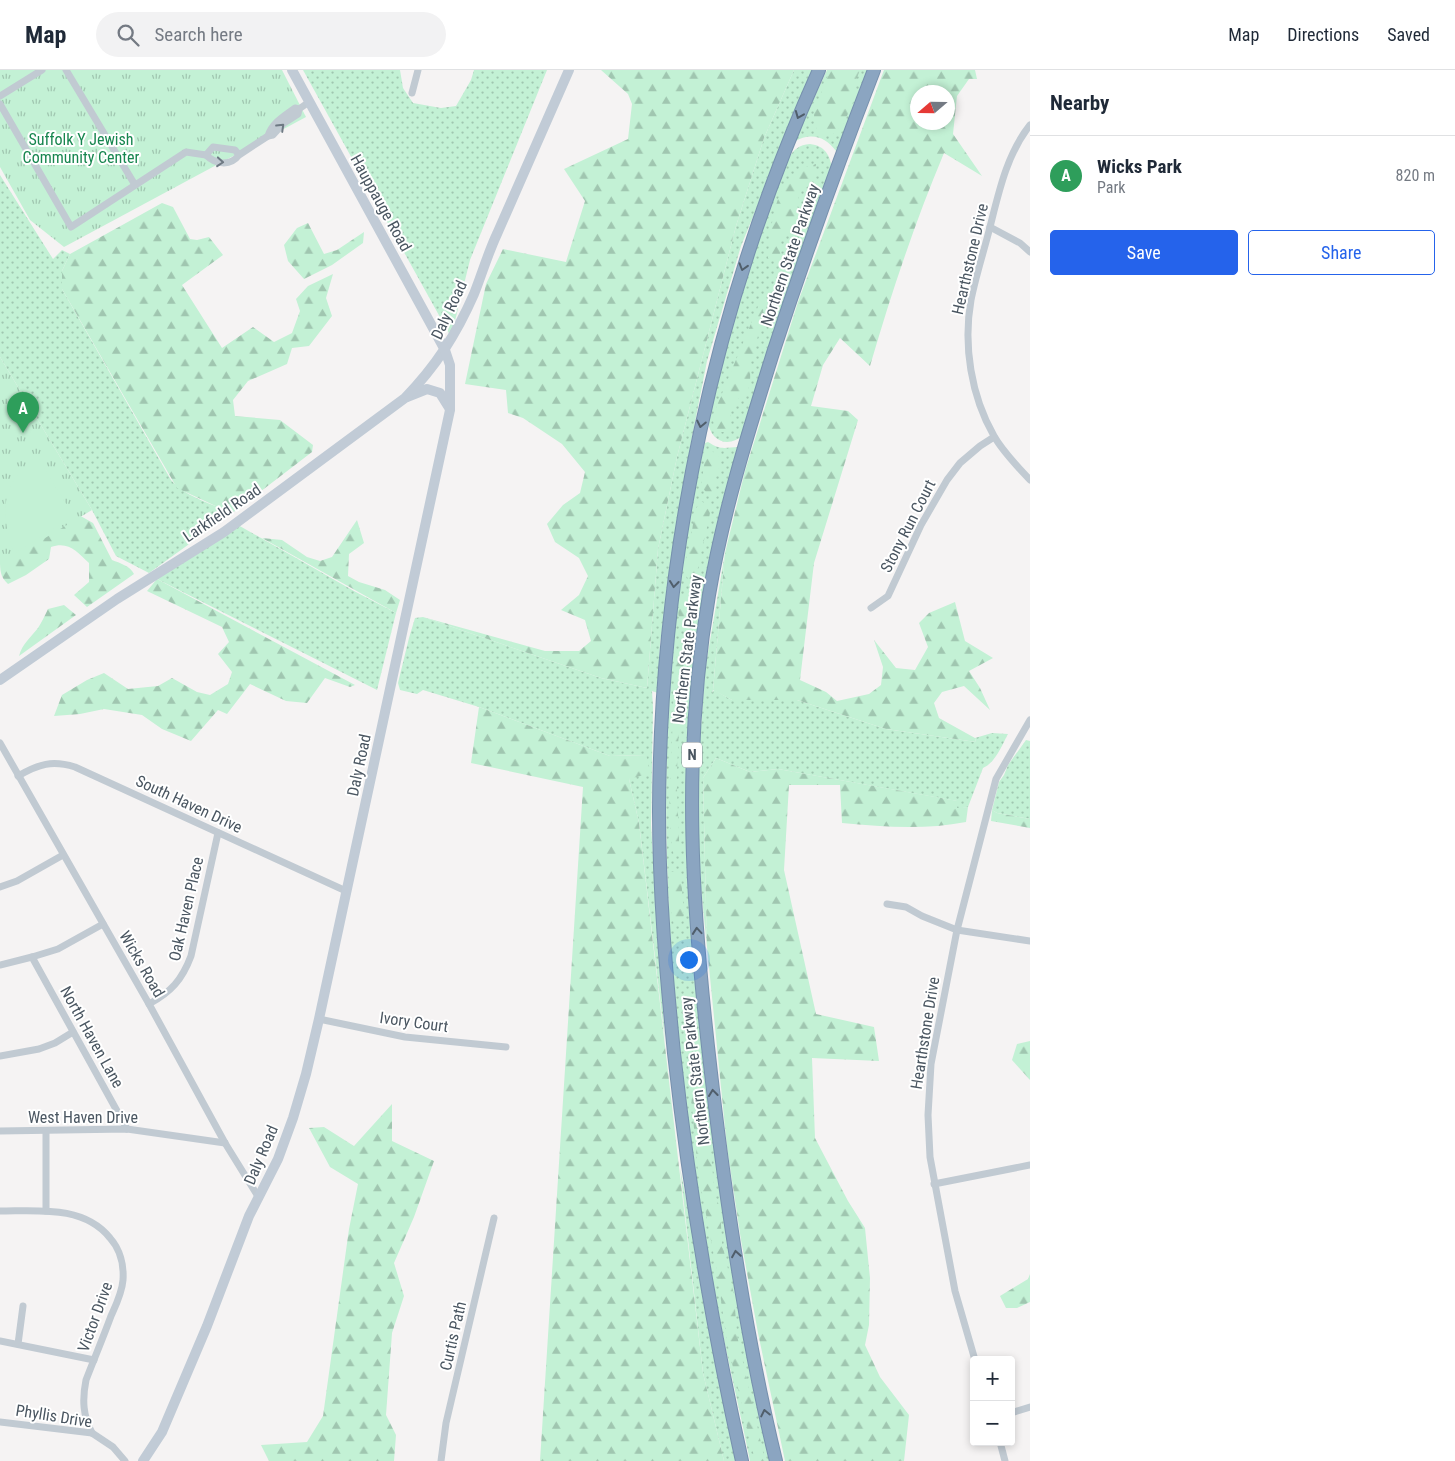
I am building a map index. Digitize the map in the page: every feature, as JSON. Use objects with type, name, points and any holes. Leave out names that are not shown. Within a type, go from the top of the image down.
[{"type":"highway","name":"Northern State Parkway","points":[[742,1461],[721,1361],[699,1236],[673,1037],[665,962],[660,860],[662,712],[668,635],[677,560],[706,400],[728,318],[755,230],[783,154],[819,70]]},
{"type":"highway","name":"Northern State Parkway","points":[[776,1461],[738,1270],[724,1179],[706,1027],[696,919],[692,844],[691,785],[694,720],[698,668],[709,593],[724,520],[738,465],[802,268],[874,70]]},
{"type":"street","points":[[0,96],[42,70]]},
{"type":"street","points":[[66,70],[135,185]]},
{"type":"street","name":"Hauppauge Road","points":[[292,70],[445,350]]},
{"type":"street","points":[[412,93],[418,70]]},
{"type":"street","name":"Daly Road","points":[[143,1461],[162,1432],[207,1326],[249,1216],[278,1159],[293,1118],[319,1019],[450,410],[450,365],[445,350],[473,295],[496,236],[569,70]]},
{"type":"street","points":[[0,104],[71,227],[186,152],[206,155],[212,162],[226,163],[235,160],[268,136],[270,130],[280,118],[295,108],[299,110],[309,102]]},
{"type":"street","name":"Hearthstone Drive","points":[[1030,125],[1013,152],[990,227],[971,302],[968,342],[975,389],[994,437],[1030,480]]},
{"type":"street","points":[[206,155],[213,147],[235,150],[239,156]]},
{"type":"street","points":[[990,227],[1020,243],[1030,252]]},
{"type":"street","name":"Larkfield Road","points":[[0,680],[98,611],[224,532],[405,398],[433,368],[445,350]]},
{"type":"street","points":[[405,398],[427,389],[440,393],[450,410]]},
{"type":"street","name":"Stony Run Court","points":[[871,608],[888,596],[921,525],[947,480],[980,446],[994,437]]},
{"type":"street","name":"Hearthstone Drive","points":[[974,1356],[955,1291],[930,1157],[928,1115],[931,1064],[957,930],[996,779],[1030,720]]},
{"type":"street","name":"Wicks Road","points":[[0,743],[149,1004],[225,1143],[259,1198]]},
{"type":"street","name":"South Haven Drive","points":[[18,776],[44,764],[62,763],[75,767],[346,891]]},
{"type":"street","name":"Oak Haven Place","points":[[149,1004],[173,988],[185,972],[191,956],[218,833]]},
{"type":"street","points":[[0,887],[17,882],[63,855]]},
{"type":"street","points":[[887,904],[906,907],[922,916],[957,930],[1030,941]]},
{"type":"street","points":[[0,965],[58,949],[103,924]]},
{"type":"street","name":"North Haven Lane","points":[[32,957],[127,1129]]},
{"type":"street","name":"Ivory Court","points":[[319,1019],[405,1036],[506,1047]]},
{"type":"street","points":[[0,1056],[39,1049],[55,1043],[73,1032]]},
{"type":"street","name":"West Haven Drive","points":[[0,1131],[127,1129],[225,1143]]},
{"type":"street","points":[[46,1131],[46,1210]]},
{"type":"street","points":[[934,1184],[1030,1165]]},
{"type":"street","name":"Victor Drive","points":[[0,1211],[46,1210],[69,1213],[90,1220],[106,1232],[118,1247],[123,1280],[119,1297],[94,1360],[83,1394],[86,1422],[92,1433]]},
{"type":"street","name":"Curtis Path","points":[[441,1461],[446,1423],[494,1218]]},
{"type":"street","points":[[18,1344],[23,1306]]},
{"type":"street","points":[[0,1341],[94,1360]]},
{"type":"street","points":[[1015,1412],[1030,1407]]},
{"type":"street","name":"Phyllis Drive","points":[[0,1422],[92,1433],[113,1447],[125,1461]]},
{"type":"street","points":[[1001,1446],[1006,1461]]},
{"type":"green space","name":"Suffolk Y Jewish Community Center","points":[[0,70],[282,70],[306,117],[64,247],[30,220],[0,167]]},
{"type":"green space","points":[[303,70],[400,70],[403,88],[413,103],[441,108],[456,106],[471,80],[474,70],[547,70],[470,260],[451,337]]},
{"type":"green space","points":[[601,70],[794,70],[764,138],[736,226],[677,457],[658,549],[647,688],[601,678],[423,617],[545,651],[579,651],[591,641],[585,620],[561,610],[579,595],[588,576],[579,558],[555,542],[547,524],[563,505],[580,493],[585,472],[562,444],[523,418],[508,413],[506,390],[465,384],[486,284],[503,249],[566,262],[585,201],[564,169],[628,139],[632,104],[628,94]]},
{"type":"green space","points":[[794,70],[813,70],[741,246],[707,361],[675,538],[660,643],[658,693],[652,691],[651,825],[665,1041],[639,823],[629,779],[646,755],[610,756],[479,707],[423,690],[417,694],[400,690],[398,683],[415,618],[423,617],[601,678],[647,688],[658,549],[677,457],[736,226],[764,138]]},
{"type":"green space","points":[[827,70],[869,70],[838,151],[817,137],[806,137],[794,142]]},
{"type":"green space","points":[[830,70],[860,70],[856,80],[854,100],[843,125],[833,134],[820,134],[814,124],[814,112]]},
{"type":"green space","points":[[884,70],[975,70],[977,79],[969,79],[957,96],[955,115],[955,85],[910,85],[910,130],[953,130],[953,134],[982,176],[944,153],[904,258],[870,366],[840,338],[823,365],[811,406],[848,411],[858,420],[814,563],[800,680],[826,692],[837,701],[869,694],[881,685],[883,667],[874,640],[896,668],[915,670],[928,647],[919,623],[929,613],[955,602],[965,641],[993,658],[969,671],[980,688],[990,710],[964,686],[942,692],[934,703],[939,718],[975,738],[976,742],[886,729],[797,700],[732,700],[713,690],[725,553],[745,471],[798,302]]},
{"type":"green space","points":[[810,144],[826,152],[832,169],[743,435],[731,442],[721,441],[712,434],[708,421],[746,274],[788,159],[797,148]]},
{"type":"green space","points":[[816,164],[812,181],[800,192],[797,204],[801,224],[792,233],[781,238],[780,262],[768,258],[777,201],[783,188],[802,169]]},
{"type":"green space","points":[[0,175],[53,259],[62,250],[70,254],[62,271],[62,289],[171,480],[176,486],[192,496],[235,511],[149,573],[116,556],[92,510],[0,357]]},
{"type":"green space","points":[[162,203],[173,207],[190,239],[197,240],[209,237],[223,255],[182,285],[222,348],[253,327],[274,342],[292,333],[300,311],[296,299],[308,286],[333,274],[326,298],[332,316],[309,346],[292,348],[287,364],[248,381],[233,400],[235,416],[280,420],[313,445],[312,452],[235,511],[222,509],[177,488],[62,289],[62,271],[70,254]]},
{"type":"green space","points":[[308,223],[324,254],[337,250],[364,232],[363,243],[332,265],[304,279],[288,261],[284,245],[297,228]]},
{"type":"green space","points":[[762,297],[766,298],[751,364],[749,387],[746,393],[733,405],[731,428],[726,432],[717,432],[713,421],[716,408]]},
{"type":"green space","points":[[0,357],[92,510],[0,565]]},
{"type":"green space","points":[[708,442],[720,448],[739,447],[705,597],[689,888],[698,976],[773,1461],[750,1461],[721,1325],[695,1173],[685,1097],[671,944],[666,790],[670,679],[680,577],[690,510],[705,443]]},
{"type":"green space","points":[[711,450],[722,459],[714,483],[717,497],[710,497],[701,486],[706,452]]},
{"type":"green space","points":[[37,456],[71,512],[70,518],[14,554],[6,524],[6,499],[16,477]]},
{"type":"green space","points":[[701,501],[711,507],[696,581],[690,585],[685,571],[686,560],[695,510]]},
{"type":"green space","points":[[77,514],[93,523],[112,560],[127,567],[134,574],[87,607],[74,595],[89,582],[89,563],[81,555],[63,545],[51,547],[49,559],[26,575],[8,584],[3,579],[0,559]]},
{"type":"green space","points":[[357,520],[364,543],[349,554],[348,576],[359,582],[385,590],[400,600],[396,613],[262,538],[282,540],[307,557],[320,561],[332,557]]},
{"type":"green space","points":[[238,525],[396,613],[377,690],[157,579]]},
{"type":"green space","points":[[725,553],[712,693],[714,690],[732,700],[797,700],[886,729],[976,742],[975,738],[992,733],[1008,734],[995,758],[983,768],[968,807],[957,809],[957,801],[778,769],[750,772],[716,758],[703,778],[707,947],[697,849],[699,755],[705,670]]},
{"type":"green space","points":[[157,579],[355,685],[350,687],[325,678],[307,703],[286,701],[250,684],[227,714],[218,710],[191,741],[162,729],[142,715],[104,709],[80,714],[54,716],[62,695],[87,680],[104,673],[128,689],[158,686],[172,678],[197,692],[210,695],[228,684],[232,672],[218,654],[229,642],[222,627],[147,591]]},
{"type":"green space","points":[[687,593],[692,598],[691,634],[682,625],[679,615],[680,603]]},
{"type":"green space","points":[[64,605],[76,615],[19,656],[22,648],[38,628],[48,609]]},
{"type":"green space","points":[[679,652],[684,661],[677,773],[679,854],[674,856],[669,816],[675,660]]},
{"type":"green space","points":[[479,707],[610,756],[646,755],[651,773],[629,779],[639,823],[703,1373],[724,1461],[540,1461],[583,787],[471,763]]},
{"type":"green space","points":[[1026,740],[1030,741],[1030,819],[997,813],[992,810],[999,782],[1008,765]]},
{"type":"green space","points":[[716,758],[750,772],[778,769],[958,801],[957,808],[968,807],[966,822],[951,825],[904,827],[842,823],[840,785],[789,785],[784,870],[816,1014],[874,1027],[879,1061],[812,1058],[815,1138],[848,1201],[865,1228],[870,1278],[869,1325],[865,1345],[880,1377],[909,1415],[904,1461],[785,1461],[741,1240],[727,1147],[707,947],[703,778]]},
{"type":"green space","points":[[992,810],[997,813],[1030,819],[1030,828],[991,821]]},
{"type":"green space","points":[[671,872],[675,872],[681,877],[684,915],[681,923],[674,925],[671,911]]},
{"type":"green space","points":[[1030,1041],[1030,1080],[1012,1060],[1017,1044]]},
{"type":"green space","points":[[693,1060],[701,1069],[704,1124],[709,1135],[715,1195],[720,1208],[722,1243],[734,1295],[737,1335],[765,1461],[755,1461],[727,1342],[717,1272],[698,1172],[688,1063]]},
{"type":"green space","points":[[392,1104],[392,1141],[434,1161],[414,1217],[394,1263],[404,1296],[392,1333],[386,1415],[396,1435],[394,1461],[269,1461],[261,1445],[307,1442],[323,1416],[349,1229],[358,1184],[330,1167],[309,1128],[324,1127],[354,1146]]},
{"type":"green space","points":[[680,1168],[738,1461],[724,1461],[703,1373]]},
{"type":"green space","points":[[1030,1274],[1030,1302],[1017,1308],[1006,1308],[1000,1296],[1028,1279]]},
{"type":"place","name":"Wicks Park","points":[[23,433]]}]
